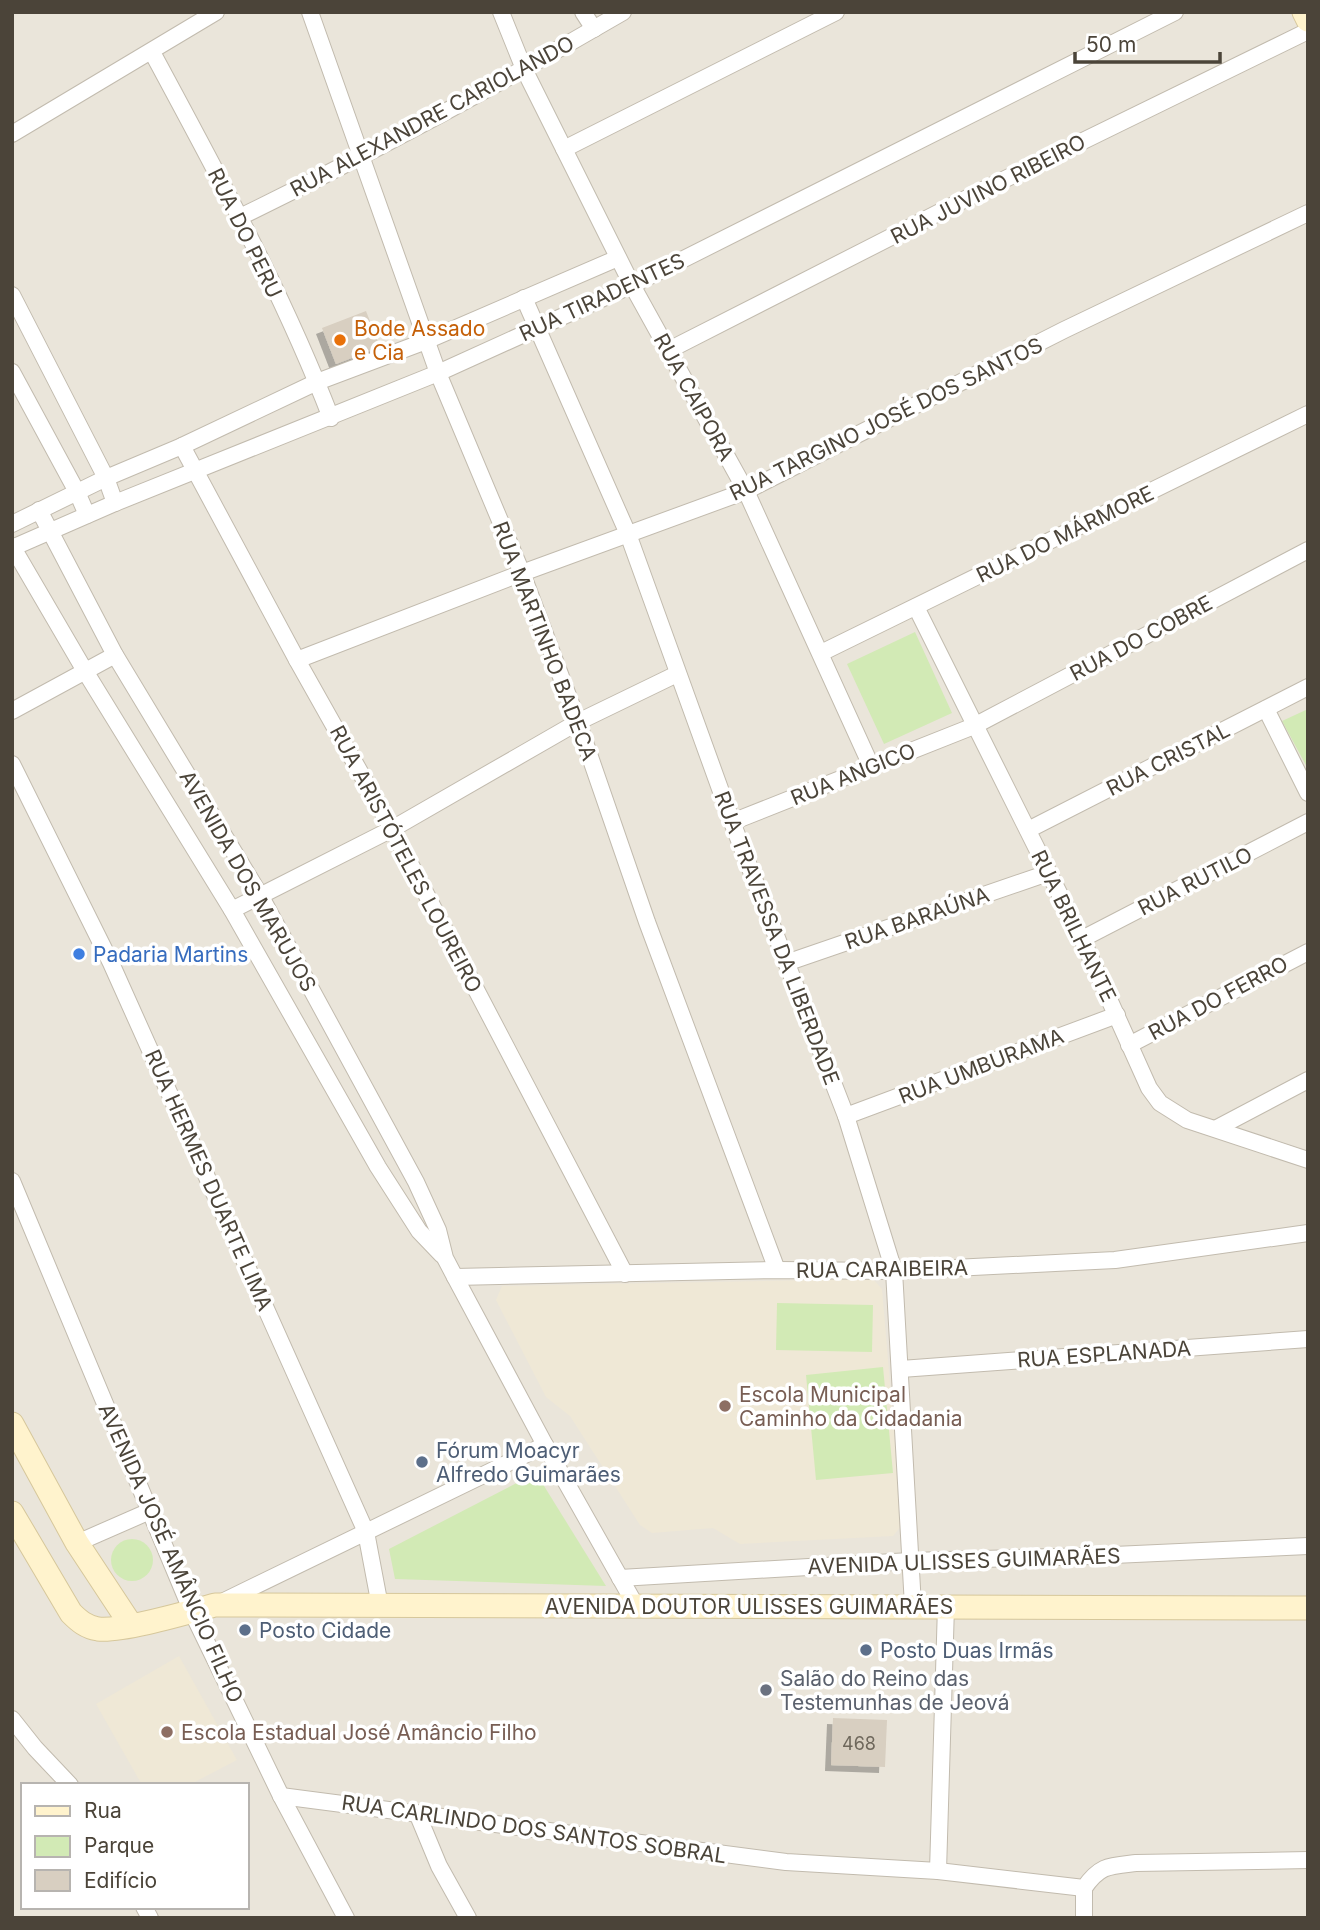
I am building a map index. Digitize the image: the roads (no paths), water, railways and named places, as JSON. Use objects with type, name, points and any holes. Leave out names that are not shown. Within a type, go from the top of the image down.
[{"type":"main road","points":[[1304,12],[1308,20]]},
{"type":"main road","points":[[12,1424],[77,1543],[131,1625]]},
{"type":"main road","name":"AVENIDA DOUTOR ULISSES GUIMARÃES","points":[[12,1513],[71,1613],[82,1624],[98,1629],[131,1625],[215,1605],[1308,1608]]},
{"type":"street","points":[[12,134],[216,12]]},
{"type":"street","name":"RUA MARTINHO BADECA","points":[[310,12],[426,341],[522,573],[578,722],[647,922],[777,1270]]},
{"type":"street","name":"RUA CAIPORA","points":[[501,12],[524,69],[618,258],[746,491],[872,768]]},
{"type":"street","points":[[583,12],[594,29]]},
{"type":"street","name":"RUA ALEXANDRE CARIOLANDO","points":[[240,217],[363,158],[623,12]]},
{"type":"street","points":[[564,149],[836,12]]},
{"type":"street","name":"RUA TIRADENTES","points":[[13,548],[115,503],[438,373],[632,285],[1175,12]]},
{"type":"street","name":"RUA JUVINO RIBEIRO","points":[[669,350],[993,185],[1308,31]]},
{"type":"street","name":"RUA DO PERU","points":[[152,51],[240,217],[331,418]]},
{"type":"street","name":"RUA TARGINO JOSÉ DOS SANTOS","points":[[297,660],[522,573],[746,491],[1064,330],[1308,213]]},
{"type":"street","name":"RUA TIRADENTES","points":[[12,524],[317,382],[426,341],[618,258]]},
{"type":"street","points":[[12,295],[106,478],[115,503]]},
{"type":"street","name":"RUA TRAVESSA DA LIBERDADE","points":[[524,298],[628,534],[732,822],[846,1116],[894,1271],[913,1606]]},
{"type":"street","points":[[12,372],[88,515]]},
{"type":"street","name":"RUA DO MÁRMORE","points":[[821,653],[1308,414]]},
{"type":"street","name":"RUA ARISTÓTELES LOUREIRO","points":[[182,446],[392,829],[625,1274]]},
{"type":"street","name":"AVENIDA DOS MARUJOS","points":[[38,510],[115,655],[260,895],[416,1181],[438,1230],[445,1258],[454,1277],[636,1606]]},
{"type":"street","name":"AVENIDA DOS MARUJOS","points":[[13,548],[232,910],[405,1210],[419,1231],[445,1258]]},
{"type":"street","name":"RUA DO COBRE","points":[[974,726],[1308,550]]},
{"type":"street","name":"RUA BRILHANTE","points":[[916,607],[1082,939],[1149,1088],[1160,1103],[1186,1120],[1308,1160]]},
{"type":"street","points":[[12,711],[115,655]]},
{"type":"street","points":[[232,910],[392,829],[578,722],[677,674]]},
{"type":"street","name":"RUA CRISTAL","points":[[1028,830],[1308,687]]},
{"type":"street","points":[[1266,709],[1308,793]]},
{"type":"street","name":"RUA ANGICO","points":[[732,822],[974,726]]},
{"type":"street","name":"RUA HERMES DUARTE LIMA","points":[[12,764],[111,962],[366,1532],[380,1606]]},
{"type":"street","name":"RUA RUTILO","points":[[1082,939],[1308,822]]},
{"type":"street","name":"RUA BARAÚNA","points":[[786,963],[1048,873]]},
{"type":"street","name":"RUA DO FERRO","points":[[1129,1045],[1308,952]]},
{"type":"street","name":"RUA UMBURAMA","points":[[846,1116],[1117,1015]]},
{"type":"street","points":[[1217,1128],[1308,1080]]},
{"type":"street","name":"AVENIDA JOSÉ AMÂNCIO FILHO","points":[[12,1181],[192,1612],[281,1796],[346,1918]]},
{"type":"street","name":"RUA CARAIBEIRA","points":[[454,1277],[777,1270],[894,1271],[1115,1260],[1308,1233]]},
{"type":"street","name":"RUA ESPLANADA","points":[[901,1369],[1308,1339]]},
{"type":"street","points":[[215,1605],[545,1445]]},
{"type":"street","points":[[77,1543],[150,1511]]},
{"type":"street","name":"AVENIDA ULISSES GUIMARÃES","points":[[620,1578],[910,1560],[1091,1556],[1308,1546]]},
{"type":"street","points":[[938,1871],[946,1606]]},
{"type":"street","points":[[12,1720],[69,1783]]},
{"type":"street","name":"RUA CARLINDO DOS SANTOS SOBRAL","points":[[281,1796],[786,1862],[938,1871],[1084,1888]]},
{"type":"street","points":[[417,1812],[439,1866],[468,1918]]},
{"type":"street","points":[[1084,1918],[1084,1888],[1095,1873],[1110,1866],[1136,1863],[1308,1860]]},
{"type":"place","name":"Bode Assado e Cia","points":[[340,340]]},
{"type":"place","name":"Padaria Martins","points":[[79,954]]},
{"type":"place","name":"Escola Municipal Caminho da Cidadania","points":[[725,1406]]},
{"type":"place","name":"Fórum Moacyr Alfredo Guimarães","points":[[422,1462]]},
{"type":"place","name":"Posto Cidade","points":[[245,1630]]},
{"type":"place","name":"Posto Duas Irmãs","points":[[866,1650]]},
{"type":"place","name":"Salão do Reino das Testemunhas de Jeová","points":[[766,1690]]},
{"type":"place","name":"Escola Estadual José Amâncio Filho","points":[[167,1732]]}]
